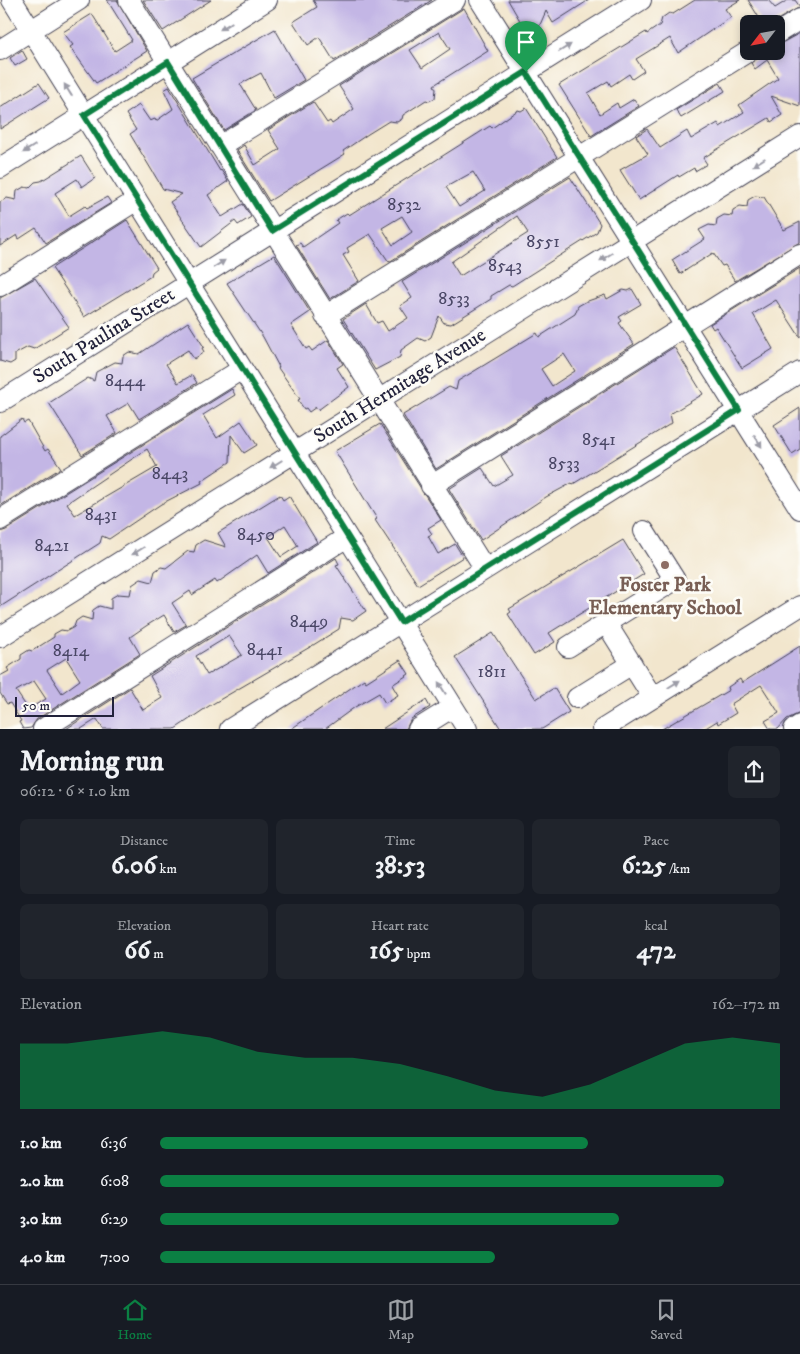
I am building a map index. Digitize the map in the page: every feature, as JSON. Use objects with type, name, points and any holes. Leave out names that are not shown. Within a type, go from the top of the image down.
[{"type":"street","points":[[12,0],[467,729]]},
{"type":"street","points":[[0,50],[80,0]]},
{"type":"street","points":[[129,0],[431,486],[485,569]]},
{"type":"street","points":[[0,168],[267,0]]},
{"type":"street","points":[[220,146],[455,0]]},
{"type":"street","points":[[480,0],[686,327],[797,497]]},
{"type":"street","name":"South Paulina Street","points":[[0,402],[641,0]]},
{"type":"street","points":[[785,28],[800,19]]},
{"type":"street","points":[[325,316],[740,57]]},
{"type":"street","name":"South Hermitage Avenue","points":[[0,637],[800,136]]},
{"type":"street","points":[[0,286],[137,200]]},
{"type":"street","points":[[431,486],[800,254]]},
{"type":"street","points":[[0,520],[242,369]]},
{"type":"street","points":[[230,729],[800,372]]},
{"type":"street","points":[[568,647],[675,580],[644,531]]},
{"type":"street","points":[[43,729],[347,537]]},
{"type":"street","points":[[604,729],[800,606]]},
{"type":"street","points":[[606,623],[653,698]]},
{"type":"street","points":[[577,698],[632,664]]},
{"type":"street","points":[[418,729],[454,707]]},
{"type":"street","points":[[794,729],[800,725]]},
{"type":"building","points":[[107,0],[117,0],[147,51],[96,83],[70,47],[73,45],[63,32],[92,14],[115,51],[132,40]]},
{"type":"building","points":[[143,0],[211,0],[163,31]]},
{"type":"building","points":[[313,0],[432,0],[334,61],[319,37],[308,45],[293,22],[317,7]]},
{"type":"building","points":[[508,0],[589,0],[553,23],[546,11],[536,34],[530,38]]},
{"type":"building","points":[[695,0],[740,0],[725,9],[731,17],[678,53],[670,38],[636,59],[644,71],[632,79],[629,74],[611,86],[608,81],[588,93],[600,114],[617,103],[619,108],[634,99],[639,106],[591,136],[559,85],[646,32],[647,34],[660,25],[662,18],[669,13],[673,14]]},
{"type":"building","points":[[748,0],[768,0],[775,8],[788,0],[795,0],[800,7],[785,16],[757,15]]},
{"type":"building","points":[[464,8],[488,51],[434,85],[436,89],[435,98],[429,101],[426,100],[403,115],[402,119],[397,122],[389,121],[368,134],[343,151],[345,154],[269,201],[237,150],[244,145],[255,165],[280,149],[268,130],[313,102],[327,123],[330,121],[332,124],[354,109],[339,86]],"holes":[[[439,32],[450,49],[422,68],[410,50]]]},
{"type":"building","points":[[275,29],[304,80],[274,98],[261,73],[240,84],[256,110],[224,130],[192,78]]},
{"type":"building","points":[[800,33],[800,106],[771,96],[782,115],[771,122],[769,118],[703,158],[707,164],[695,171],[694,168],[679,177],[678,175],[639,200],[620,170],[648,154],[636,136],[647,129],[660,148],[687,131],[691,139],[718,123],[720,127],[744,112],[739,105],[778,78],[767,60],[785,60],[785,41]]},
{"type":"building","points":[[22,50],[27,59],[15,66],[10,58]]},
{"type":"building","points":[[755,60],[767,60],[755,69],[751,63]]},
{"type":"building","points":[[39,83],[49,98],[0,129],[0,108]]},
{"type":"building","points":[[720,83],[725,91],[681,118],[676,110]]},
{"type":"building","points":[[169,87],[228,181],[208,195],[222,217],[243,204],[251,217],[238,225],[235,221],[201,247],[170,202],[182,194],[163,189],[130,134],[136,130],[126,114],[139,105],[150,121],[155,119],[156,121],[173,109],[164,90]]},
{"type":"building","points":[[526,108],[557,157],[389,262],[370,234],[347,248],[349,252],[343,255],[359,281],[330,299],[296,245],[300,243],[303,247],[338,223],[336,220],[347,213],[349,215],[490,126],[492,128],[518,110],[521,111]],"holes":[[[473,172],[485,191],[459,207],[446,187]],[[402,216],[412,232],[393,245],[382,228]]]},
{"type":"building","points":[[81,156],[95,178],[82,187],[77,179],[55,193],[69,216],[85,206],[87,208],[107,197],[111,203],[46,243],[36,228],[19,239],[17,235],[0,246],[0,202],[7,198],[16,200],[17,191],[24,187],[29,188],[35,182],[41,181]]},
{"type":"building","points":[[570,177],[600,224],[597,232],[512,286],[509,285],[491,296],[491,299],[451,324],[444,323],[439,316],[431,337],[425,341],[418,338],[401,350],[400,357],[375,370],[343,319],[366,304],[377,323],[382,321],[388,331],[408,318],[400,306],[412,298],[402,282]],"holes":[[[517,216],[528,233],[460,276],[451,262]]]},
{"type":"building","points":[[755,196],[764,197],[784,230],[800,222],[800,242],[735,281],[725,265],[722,266],[713,253],[680,274],[672,260],[705,239],[699,230],[709,225],[716,226],[717,219],[724,215],[732,216],[733,210],[740,206],[747,207],[748,200]]},
{"type":"building","points":[[127,220],[157,268],[152,272],[151,276],[84,317],[52,268]]},
{"type":"building","points":[[274,255],[310,312],[291,325],[306,349],[309,347],[312,351],[328,340],[343,364],[337,368],[349,387],[318,410],[316,407],[309,412],[306,408],[304,409],[298,400],[300,399],[278,368],[263,337],[227,283]]},
{"type":"building","points":[[800,268],[800,337],[776,300],[753,314],[773,349],[742,368],[716,327],[713,329],[710,324]]},
{"type":"building","points":[[35,278],[69,327],[34,349],[28,347],[15,354],[15,361],[10,364],[0,361],[0,298]]},
{"type":"building","points":[[632,289],[641,304],[619,317],[622,321],[619,323],[634,344],[436,469],[403,415],[449,387],[456,390],[458,381],[537,333],[539,337],[575,314],[578,306],[585,302],[605,295],[607,299],[623,290],[628,291]],"holes":[[[564,354],[575,371],[552,386],[541,369]]]},
{"type":"building","points":[[188,322],[204,347],[202,348],[204,352],[194,359],[188,350],[166,364],[178,383],[192,375],[197,383],[139,419],[129,403],[107,416],[117,433],[82,455],[49,403],[88,378],[94,381],[96,372],[115,362],[122,363],[123,356],[129,352],[139,354]]},
{"type":"building","points":[[674,347],[703,394],[670,414],[672,423],[573,484],[546,497],[481,540],[449,489],[482,468],[494,486],[513,475],[501,456]]},
{"type":"building","points":[[232,389],[235,395],[203,415],[217,438],[241,421],[257,445],[244,453],[231,435],[230,462],[201,481],[202,483],[161,504],[109,539],[102,536],[100,543],[0,607],[0,532]],"holes":[[[147,449],[157,467],[75,515],[67,503]]]},
{"type":"building","points":[[800,408],[800,449],[792,454],[774,425]]},
{"type":"building","points":[[22,419],[24,423],[28,421],[45,451],[48,449],[61,468],[0,506],[0,436]]},
{"type":"building","points":[[380,424],[441,520],[428,528],[432,534],[428,536],[438,554],[455,544],[463,557],[418,585],[375,520],[377,519],[335,451]]},
{"type":"building","points":[[280,495],[283,500],[289,496],[317,542],[268,573],[257,555],[217,583],[215,580],[192,595],[190,591],[172,603],[186,625],[174,632],[164,615],[146,626],[130,637],[140,654],[37,719],[31,728],[23,729],[19,722],[21,721],[10,703],[7,704],[0,693],[0,676],[9,671],[7,668],[21,659],[21,655],[29,650],[32,651],[54,637],[54,634],[74,627],[76,621],[82,617],[92,620],[93,610],[99,606],[111,609],[111,598],[118,594],[130,595],[132,585],[141,579],[152,582],[155,571],[161,567],[166,568],[188,551],[194,552],[196,545],[204,540],[226,547],[218,533]],"holes":[[[285,525],[298,546],[281,557],[268,537]],[[66,658],[80,680],[62,693],[47,670]],[[34,681],[46,699],[28,709],[16,691]]]},
{"type":"building","points":[[623,540],[644,574],[549,633],[555,642],[534,655],[508,614],[511,612],[509,609]]},
{"type":"building","points":[[336,558],[339,564],[336,565],[366,611],[353,620],[341,618],[339,629],[209,706],[175,729],[103,729],[97,719],[81,729],[66,729],[130,688],[143,710],[162,698],[150,676]],"holes":[[[229,636],[242,655],[207,675],[196,656]]]},
{"type":"building","points":[[493,633],[536,699],[554,688],[569,712],[542,729],[501,729],[455,657]]},
{"type":"building","points":[[800,646],[800,713],[787,719],[778,729],[770,729],[765,721],[779,713],[761,685],[731,704],[736,713],[718,724],[717,721],[704,729],[662,729],[729,690],[728,687],[740,679],[742,683]]},
{"type":"building","points":[[400,660],[409,674],[392,685],[398,695],[385,703],[379,693],[355,707],[325,729],[291,729],[364,679],[366,682]]},
{"type":"building","points":[[426,700],[430,707],[411,719],[406,729],[382,729]]},
{"type":"place","name":"Foster Park Elementary School","points":[[665,565]]},
{"type":"route","points":[[168,62],[272,231],[526,72],[739,410],[401,622],[84,115],[168,62]]}]
